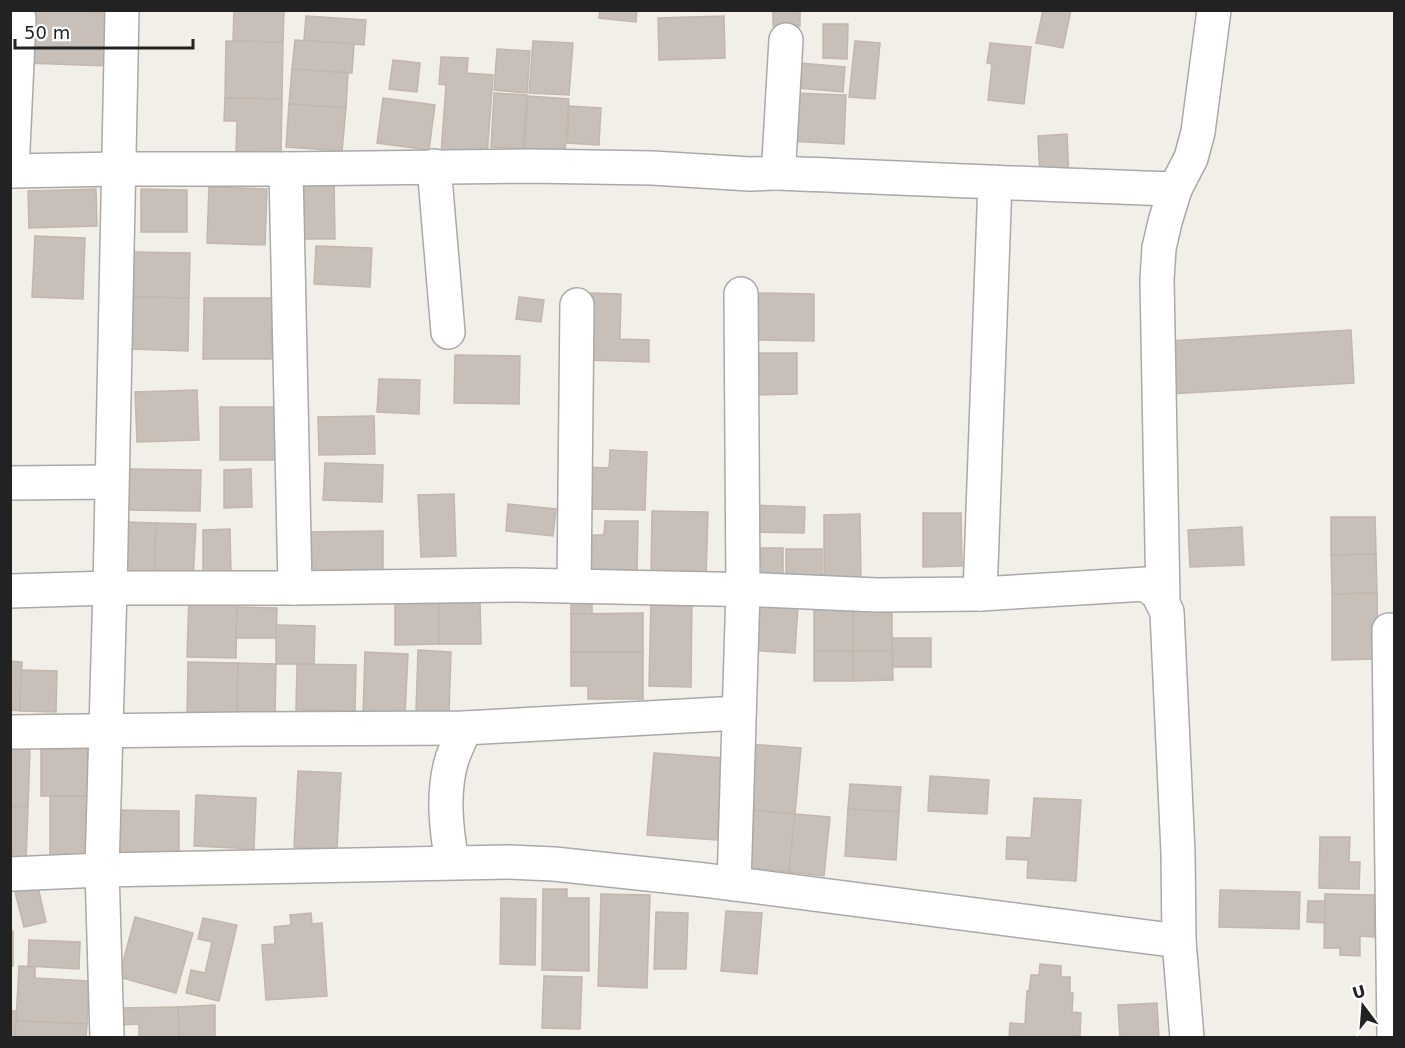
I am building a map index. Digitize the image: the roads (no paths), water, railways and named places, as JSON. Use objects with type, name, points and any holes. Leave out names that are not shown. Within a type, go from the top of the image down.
[{"type":"street","points":[[107,1038],[102,870],[122,10]]},
{"type":"street","points":[[1162,601],[1157,280],[1159,248],[1175,189],[1191,158],[1198,132],[1214,10]]},
{"type":"street","points":[[19,18],[11,171],[434,166],[630,167],[750,174],[776,173],[1175,189]]},
{"type":"street","points":[[776,173],[779,161],[786,40]]},
{"type":"street","points":[[434,166],[448,332]]},
{"type":"street","points":[[286,169],[295,588]]},
{"type":"street","points":[[981,594],[994,182]]},
{"type":"street","points":[[734,884],[742,590],[741,294]]},
{"type":"street","points":[[573,586],[577,305]]},
{"type":"street","points":[[10,483],[111,482]]},
{"type":"street","points":[[10,591],[110,588],[517,585],[877,595],[981,594],[1146,584],[1158,594],[1167,612],[1178,853],[1179,941],[1187,1038]]},
{"type":"street","points":[[1389,630],[1394,1038]]},
{"type":"street","points":[[10,732],[465,728],[739,713]]},
{"type":"street","points":[[452,862],[447,831],[447,791],[452,759],[465,728]]},
{"type":"street","points":[[10,874],[452,862],[554,864],[734,884],[1179,941]]}]
